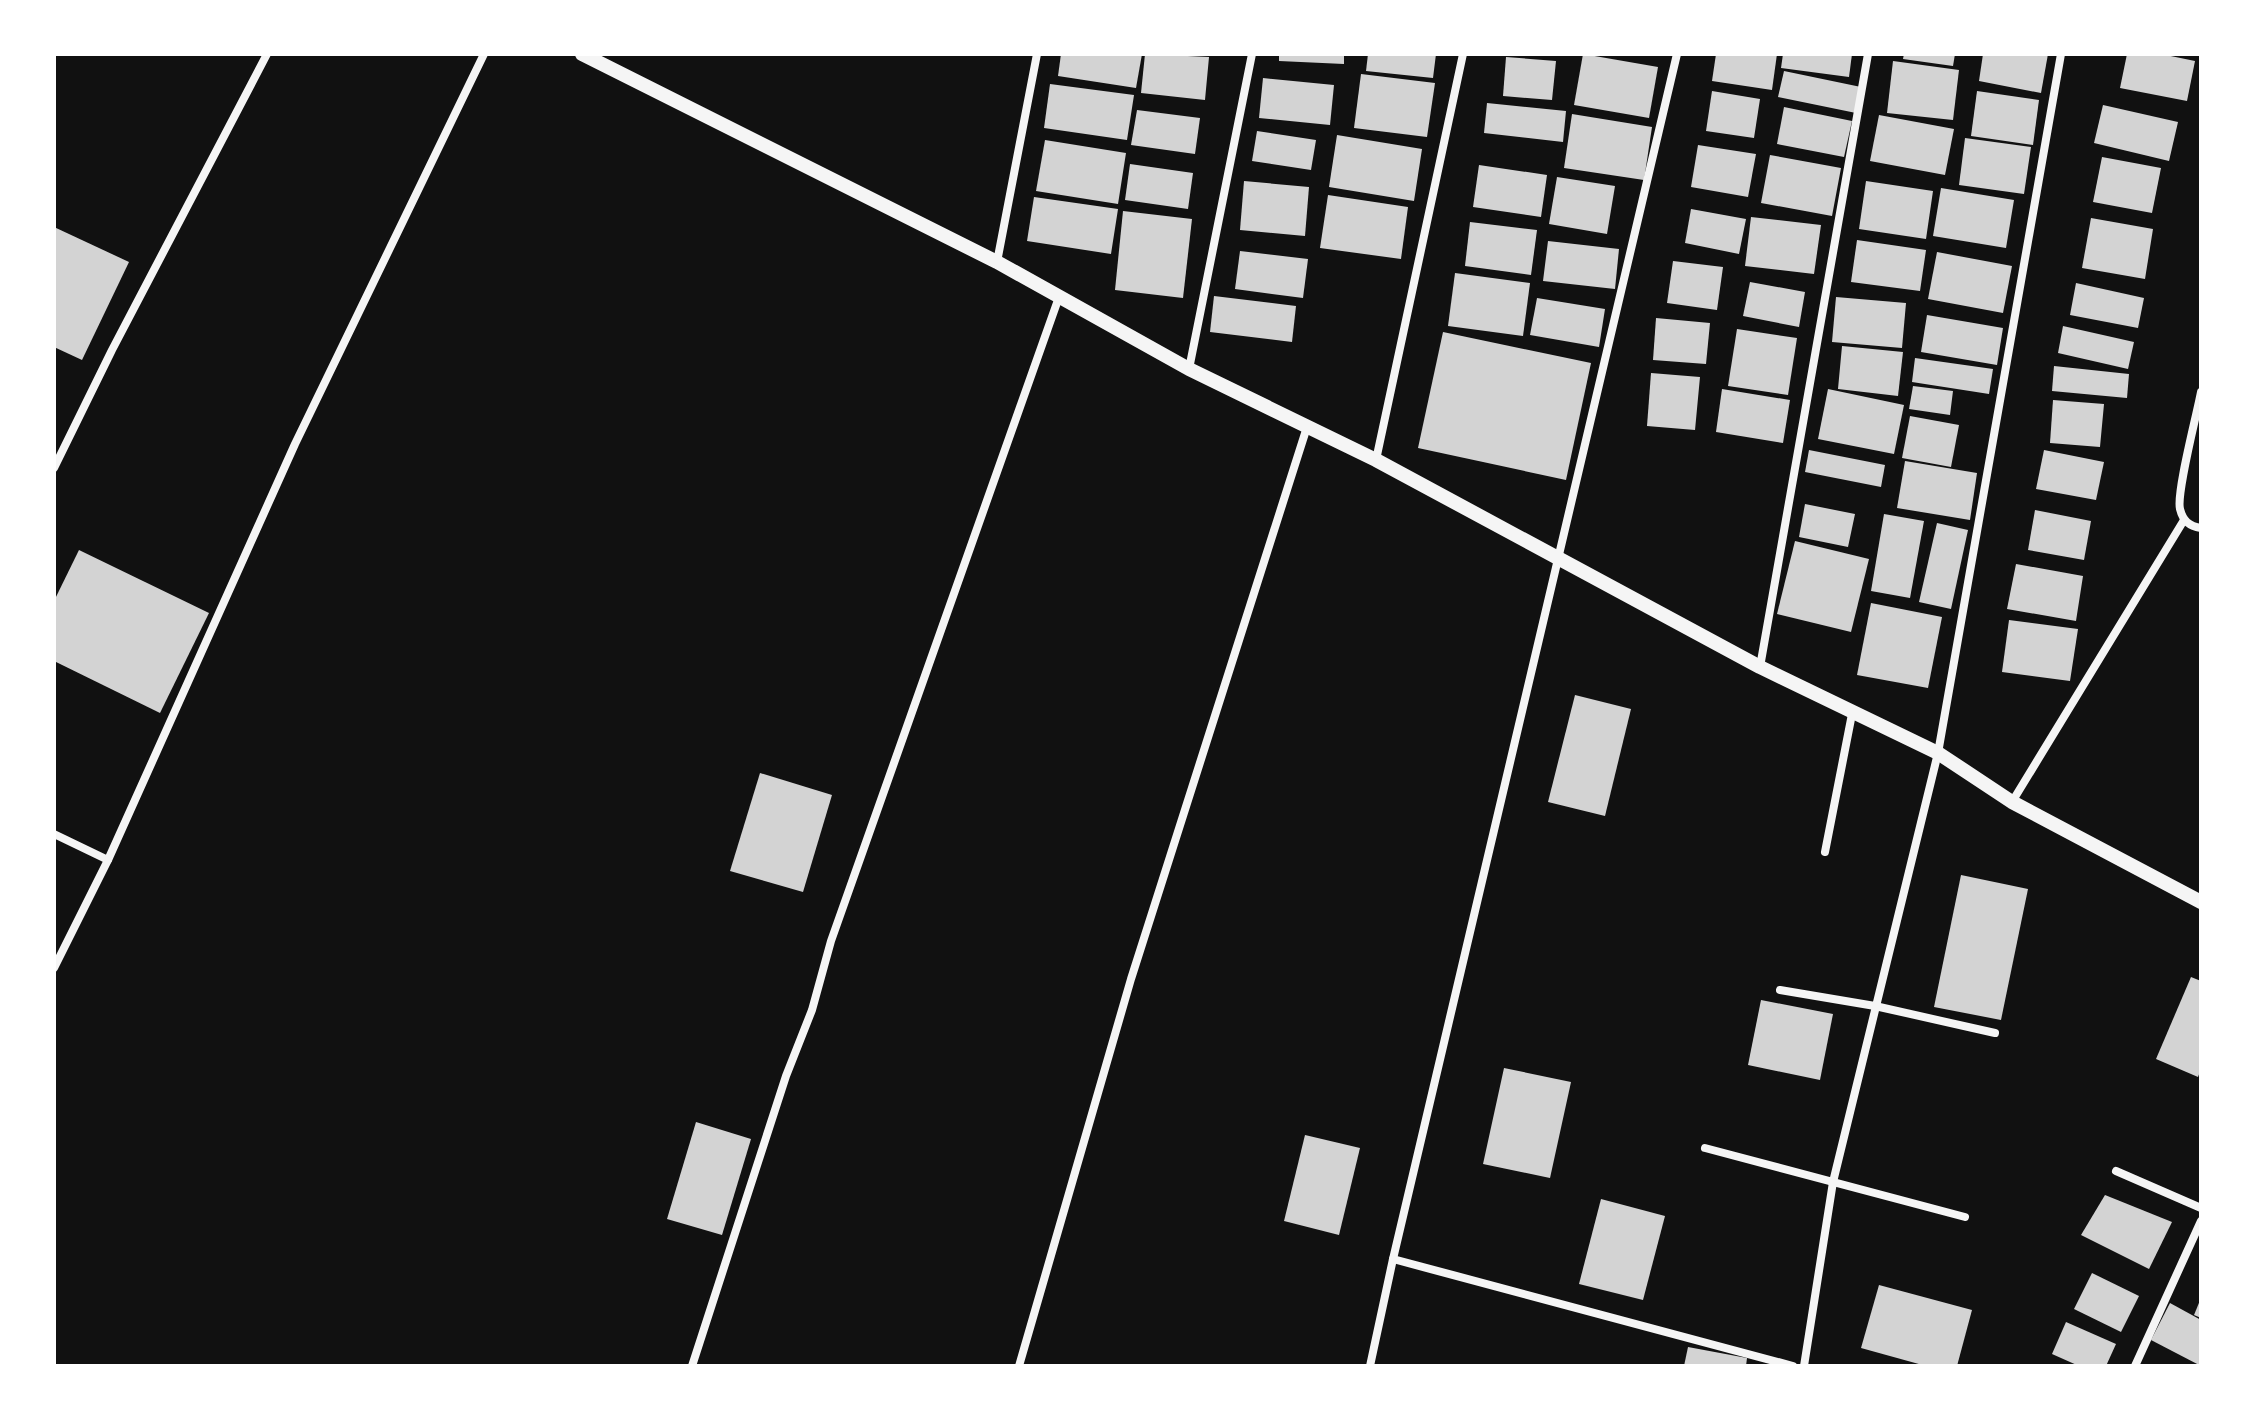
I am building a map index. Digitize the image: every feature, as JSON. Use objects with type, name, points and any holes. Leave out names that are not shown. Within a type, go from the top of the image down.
[{"type":"street","points":[[54,468],[112,350],[267,54]]},
{"type":"street","points":[[54,968],[108,860],[295,444],[484,54]]},
{"type":"street","points":[[582,54],[997,262],[1189,369],[1376,460],[1760,667],[1938,753],[2012,802],[2201,902]]},
{"type":"street","points":[[997,262],[1037,54]]},
{"type":"street","points":[[1189,369],[1252,54]]},
{"type":"street","points":[[1376,460],[1463,54]]},
{"type":"street","points":[[1370,1366],[1677,54]]},
{"type":"street","points":[[1760,667],[1868,54]]},
{"type":"street","points":[[1804,1366],[1833,1182],[1938,753],[2061,54]]},
{"type":"street","points":[[692,1366],[786,1076],[812,1010],[831,941],[1059,297]]},
{"type":"street","points":[[2201,392],[2179,501],[2184,520],[2191,526],[2201,528]]},
{"type":"street","points":[[1019,1366],[1131,979],[1307,427]]},
{"type":"street","points":[[2012,802],[2184,520]]},
{"type":"street","points":[[1825,852],[1852,714]]},
{"type":"street","points":[[54,834],[108,860]]},
{"type":"street","points":[[1780,990],[1875,1006],[1995,1033]]},
{"type":"street","points":[[1705,1148],[1965,1217]]},
{"type":"street","points":[[2116,1171],[2201,1208]]},
{"type":"street","points":[[2135,1366],[2201,1221]]},
{"type":"street","points":[[1393,1259],[1793,1366]]},
{"type":"building","points":[[1061,54],[1142,54],[1136,88],[1058,76]]},
{"type":"building","points":[[1145,54],[1209,57],[1205,100],[1141,93]]},
{"type":"building","points":[[1279,54],[1344,54],[1344,64],[1279,61]]},
{"type":"building","points":[[1368,54],[1436,54],[1433,78],[1366,71]]},
{"type":"building","points":[[1583,54],[1658,67],[1649,118],[1574,105]]},
{"type":"building","points":[[1716,54],[1777,54],[1772,90],[1712,81]]},
{"type":"building","points":[[1783,54],[1852,54],[1849,77],[1781,68]]},
{"type":"building","points":[[1904,54],[1955,54],[1953,66],[1903,59]]},
{"type":"building","points":[[1983,54],[2048,54],[2041,93],[1979,81]]},
{"type":"building","points":[[2127,54],[2161,54],[2195,61],[2187,101],[2120,88]]},
{"type":"building","points":[[1506,57],[1556,61],[1552,100],[1503,96]]},
{"type":"building","points":[[1893,61],[1959,70],[1953,120],[1887,113]]},
{"type":"building","points":[[1784,71],[1861,87],[1856,113],[1778,97]]},
{"type":"building","points":[[1361,74],[1435,83],[1427,137],[1354,128]]},
{"type":"building","points":[[1263,78],[1334,85],[1330,125],[1259,118]]},
{"type":"building","points":[[1050,84],[1134,95],[1127,140],[1044,128]]},
{"type":"building","points":[[1712,91],[1760,99],[1754,138],[1706,131]]},
{"type":"building","points":[[1977,91],[2039,100],[2033,145],[1971,136]]},
{"type":"building","points":[[1487,103],[1566,111],[1563,142],[1484,133]]},
{"type":"building","points":[[2103,105],[2178,122],[2169,161],[2094,143]]},
{"type":"building","points":[[1784,107],[1852,121],[1844,157],[1777,144]]},
{"type":"building","points":[[1137,110],[1200,118],[1195,154],[1131,145]]},
{"type":"building","points":[[1572,114],[1652,127],[1644,180],[1564,168]]},
{"type":"building","points":[[1879,115],[1954,129],[1945,175],[1870,161]]},
{"type":"building","points":[[1257,131],[1316,140],[1311,170],[1252,161]]},
{"type":"building","points":[[1337,135],[1422,149],[1414,201],[1329,187]]},
{"type":"building","points":[[1965,138],[2031,147],[2024,194],[1959,185]]},
{"type":"building","points":[[1045,140],[1126,153],[1118,204],[1036,191]]},
{"type":"building","points":[[1698,145],[1756,154],[1748,197],[1691,187]]},
{"type":"building","points":[[1770,155],[1841,168],[1832,216],[1761,203]]},
{"type":"building","points":[[2102,157],[2161,168],[2152,213],[2093,202]]},
{"type":"building","points":[[1130,164],[1193,173],[1188,209],[1125,200]]},
{"type":"building","points":[[1479,165],[1547,175],[1541,217],[1473,207]]},
{"type":"building","points":[[1557,177],[1615,186],[1607,234],[1549,224]]},
{"type":"building","points":[[1244,181],[1309,187],[1305,236],[1240,230]]},
{"type":"building","points":[[1866,181],[1933,191],[1926,239],[1859,229]]},
{"type":"building","points":[[1941,188],[2014,200],[2006,248],[1933,236]]},
{"type":"building","points":[[1328,195],[1408,207],[1401,259],[1320,248]]},
{"type":"building","points":[[1034,197],[1118,209],[1111,254],[1027,241]]},
{"type":"building","points":[[1691,209],[1746,219],[1739,254],[1685,243]]},
{"type":"building","points":[[1123,211],[1192,219],[1183,298],[1115,290]]},
{"type":"building","points":[[1751,217],[1821,225],[1814,274],[1745,266]]},
{"type":"building","points":[[2091,218],[2153,229],[2145,279],[2082,268]]},
{"type":"building","points":[[1470,222],[1537,230],[1531,275],[1465,266]]},
{"type":"building","points":[[54,227],[129,262],[82,360],[54,347]]},
{"type":"building","points":[[1857,240],[1926,250],[1920,291],[1851,282]]},
{"type":"building","points":[[1548,241],[1619,249],[1615,289],[1543,281]]},
{"type":"building","points":[[1240,251],[1308,259],[1303,298],[1235,289]]},
{"type":"building","points":[[1937,252],[2012,266],[2003,313],[1928,299]]},
{"type":"building","points":[[1673,261],[1723,267],[1717,310],[1667,303]]},
{"type":"building","points":[[1455,273],[1530,283],[1523,336],[1448,326]]},
{"type":"building","points":[[1750,282],[1805,292],[1799,327],[1743,316]]},
{"type":"building","points":[[2076,283],[2144,298],[2138,328],[2070,315]]},
{"type":"building","points":[[1214,296],[1296,306],[1292,342],[1210,332]]},
{"type":"building","points":[[1836,297],[1906,303],[1902,348],[1832,342]]},
{"type":"building","points":[[1537,298],[1605,309],[1599,347],[1530,335]]},
{"type":"building","points":[[1927,315],[2003,328],[1997,365],[1921,352]]},
{"type":"building","points":[[1656,318],[1710,323],[1706,364],[1653,360]]},
{"type":"building","points":[[2063,326],[2134,342],[2128,369],[2058,353]]},
{"type":"building","points":[[1737,329],[1797,338],[1788,395],[1728,386]]},
{"type":"building","points":[[1443,332],[1591,363],[1566,480],[1418,448]]},
{"type":"building","points":[[1842,346],[1903,352],[1898,396],[1838,389]]},
{"type":"building","points":[[1915,358],[1993,369],[1989,394],[1912,382]]},
{"type":"building","points":[[2054,366],[2129,374],[2127,398],[2052,391]]},
{"type":"building","points":[[1651,373],[1700,377],[1695,430],[1647,426]]},
{"type":"building","points":[[1913,386],[1953,391],[1950,415],[1909,409]]},
{"type":"building","points":[[1722,389],[1790,400],[1783,443],[1716,432]]},
{"type":"building","points":[[1828,389],[1904,405],[1894,454],[1818,439]]},
{"type":"building","points":[[2053,400],[2104,404],[2100,447],[2050,443]]},
{"type":"building","points":[[1910,416],[1959,425],[1951,467],[1902,458]]},
{"type":"building","points":[[1809,450],[1885,465],[1881,487],[1805,472]]},
{"type":"building","points":[[2044,450],[2104,462],[2096,500],[2036,489]]},
{"type":"building","points":[[1905,461],[1977,473],[1970,520],[1897,508]]},
{"type":"building","points":[[1805,504],[1855,514],[1848,547],[1799,537]]},
{"type":"building","points":[[2035,510],[2091,521],[2084,560],[2028,550]]},
{"type":"building","points":[[1884,514],[1924,521],[1910,598],[1871,591]]},
{"type":"building","points":[[1937,523],[1968,530],[1951,609],[1919,602]]},
{"type":"building","points":[[1795,541],[1869,559],[1851,632],[1777,614]]},
{"type":"building","points":[[79,550],[209,613],[160,713],[54,661],[54,601]]},
{"type":"building","points":[[2016,564],[2083,576],[2076,621],[2007,609]]},
{"type":"building","points":[[1871,603],[1942,617],[1928,688],[1857,675]]},
{"type":"building","points":[[2009,620],[2078,629],[2070,681],[2002,672]]},
{"type":"building","points":[[1575,695],[1631,709],[1605,816],[1548,802]]},
{"type":"building","points":[[760,773],[832,795],[803,892],[730,871]]},
{"type":"building","points":[[1961,875],[2028,889],[2001,1020],[1934,1007]]},
{"type":"building","points":[[2191,977],[2201,981],[2201,1069],[2198,1077],[2156,1059]]},
{"type":"building","points":[[1761,1000],[1833,1014],[1820,1080],[1748,1065]]},
{"type":"building","points":[[1504,1068],[1571,1082],[1550,1178],[1483,1164]]},
{"type":"building","points":[[696,1122],[751,1139],[722,1235],[667,1219]]},
{"type":"building","points":[[1305,1135],[1360,1148],[1339,1235],[1284,1221]]},
{"type":"building","points":[[2105,1195],[2172,1222],[2149,1269],[2081,1235]]},
{"type":"building","points":[[1601,1199],[1665,1216],[1643,1300],[1579,1284]]},
{"type":"building","points":[[2092,1273],[2139,1296],[2121,1332],[2074,1309]]},
{"type":"building","points":[[1879,1285],[1972,1310],[1957,1366],[1926,1366],[1861,1348]]},
{"type":"building","points":[[2201,1298],[2201,1318],[2194,1315]]},
{"type":"building","points":[[2170,1303],[2201,1320],[2201,1366],[2151,1340]]},
{"type":"building","points":[[2066,1322],[2116,1344],[2106,1366],[2079,1366],[2052,1354]]},
{"type":"building","points":[[1688,1347],[1747,1358],[1746,1366],[1684,1366]]}]
